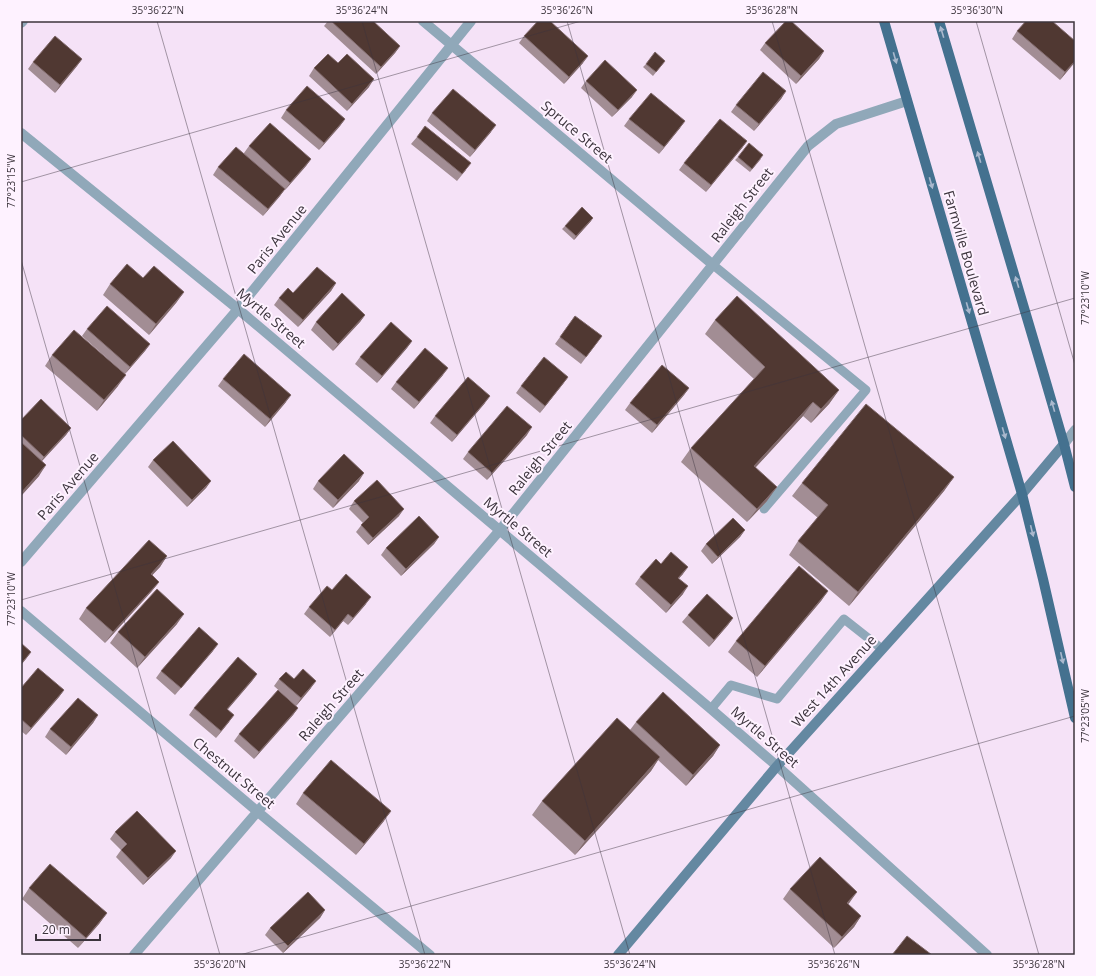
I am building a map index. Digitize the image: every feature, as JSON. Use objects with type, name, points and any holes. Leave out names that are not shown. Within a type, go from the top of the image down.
[{"type":"main road","name":"Farmville Boulevard","points":[[884,21],[1022,494],[1075,718]]},
{"type":"main road","points":[[938,21],[1064,444],[1075,487]]},
{"type":"main road","name":"West 14th Avenue","points":[[618,955],[778,766],[1022,494],[1064,444]]},
{"type":"street","name":"Spruce Street","points":[[423,21],[712,264]]},
{"type":"street","name":"Paris Avenue","points":[[21,562],[238,309],[471,21]]},
{"type":"street","name":"Raleigh Street","points":[[134,955],[500,530],[808,146],[836,124],[907,101]]},
{"type":"street","name":"Myrtle Street","points":[[21,133],[238,309],[778,766],[987,955]]},
{"type":"street","name":"West 14th Avenue","points":[[1064,444],[1075,430]]},
{"type":"street","name":"Chestnut Street","points":[[21,611],[258,812],[430,955]]},
{"type":"lane","points":[[712,264],[866,390],[764,508]]},
{"type":"lane","points":[[711,709],[731,685],[777,700],[844,619],[882,649]]},
{"type":"building","points":[[331,21],[373,21],[400,46],[381,67]]},
{"type":"building","points":[[538,21],[550,21],[588,56],[569,77],[524,36]]},
{"type":"building","points":[[786,21],[791,21],[824,51],[801,76],[765,43]]},
{"type":"building","points":[[1026,21],[1052,21],[1075,41],[1075,61],[1065,72],[1017,31]]},
{"type":"building","points":[[55,36],[82,59],[60,85],[33,62]]},
{"type":"building","points":[[655,52],[665,61],[656,72],[646,64]]},
{"type":"building","points":[[328,54],[338,63],[347,54],[374,79],[352,104],[314,68]]},
{"type":"building","points":[[605,60],[637,90],[618,110],[586,81]]},
{"type":"building","points":[[763,72],[786,91],[759,124],[736,105]]},
{"type":"building","points":[[307,86],[345,119],[324,143],[286,110]]},
{"type":"building","points":[[453,89],[496,125],[475,150],[432,113]]},
{"type":"building","points":[[651,93],[685,121],[664,147],[629,119]]},
{"type":"building","points":[[720,119],[747,141],[711,185],[684,163]]},
{"type":"building","points":[[270,123],[311,159],[290,183],[249,146]]},
{"type":"building","points":[[425,126],[471,163],[462,174],[417,137]]},
{"type":"building","points":[[749,143],[763,155],[752,169],[738,157]]},
{"type":"building","points":[[236,147],[285,189],[268,209],[218,167]]},
{"type":"building","points":[[582,207],[593,218],[576,236],[565,226]]},
{"type":"building","points":[[127,264],[143,278],[154,266],[184,292],[156,324],[110,284]]},
{"type":"building","points":[[317,267],[336,283],[303,320],[279,298],[288,288],[293,293]]},
{"type":"building","points":[[342,293],[365,315],[338,344],[316,322]]},
{"type":"building","points":[[737,296],[839,390],[821,409],[813,402],[754,466],[777,487],[757,509],[691,448],[765,367],[715,320]]},
{"type":"building","points":[[107,306],[150,344],[130,367],[87,329]]},
{"type":"building","points":[[575,316],[602,336],[586,357],[560,337]]},
{"type":"building","points":[[391,322],[412,341],[382,376],[360,357]]},
{"type":"building","points":[[74,330],[126,375],[104,400],[52,355]]},
{"type":"building","points":[[425,348],[448,368],[419,402],[396,382]]},
{"type":"building","points":[[244,354],[291,395],[270,419],[223,379]]},
{"type":"building","points":[[544,357],[568,377],[545,406],[521,386]]},
{"type":"building","points":[[662,365],[689,388],[657,425],[630,403]]},
{"type":"building","points":[[468,377],[490,396],[457,435],[435,416]]},
{"type":"building","points":[[41,399],[71,428],[44,457],[21,435],[21,420]]},
{"type":"building","points":[[866,404],[954,477],[858,592],[798,541],[828,505],[802,483]]},
{"type":"building","points":[[507,406],[532,427],[492,473],[468,452]]},
{"type":"building","points":[[173,441],[211,481],[192,500],[153,460]]},
{"type":"building","points":[[21,442],[46,465],[21,493]]},
{"type":"building","points":[[344,454],[364,473],[338,500],[318,481]]},
{"type":"building","points":[[377,480],[404,509],[373,538],[361,525],[369,517],[354,501]]},
{"type":"building","points":[[419,516],[439,537],[406,569],[386,548]]},
{"type":"building","points":[[733,518],[745,530],[718,557],[706,544]]},
{"type":"building","points":[[149,540],[167,556],[151,574],[159,582],[113,632],[86,608]]},
{"type":"building","points":[[671,552],[688,567],[678,578],[688,586],[671,605],[640,577],[656,559],[661,564]]},
{"type":"building","points":[[799,566],[828,591],[765,666],[736,641]]},
{"type":"building","points":[[346,574],[371,597],[353,618],[348,614],[335,630],[309,607],[327,586],[332,590]]},
{"type":"building","points":[[157,589],[184,614],[145,657],[118,632]]},
{"type":"building","points":[[707,594],[733,618],[714,640],[688,615]]},
{"type":"building","points":[[199,627],[218,644],[181,688],[161,671]]},
{"type":"building","points":[[21,643],[31,652],[21,664]]},
{"type":"building","points":[[238,657],[257,674],[227,709],[234,715],[221,731],[194,708]]},
{"type":"building","points":[[38,668],[64,690],[31,728],[21,719],[21,688]]},
{"type":"building","points":[[303,669],[316,681],[301,698],[279,679],[286,672],[294,679]]},
{"type":"building","points":[[278,690],[298,708],[259,752],[239,734]]},
{"type":"building","points":[[663,692],[720,745],[693,775],[636,722]]},
{"type":"building","points":[[78,698],[98,715],[71,747],[50,729]]},
{"type":"building","points":[[617,718],[660,757],[585,841],[542,801]]},
{"type":"building","points":[[331,760],[391,811],[364,844],[303,793]]},
{"type":"building","points":[[137,811],[176,851],[148,878],[121,850],[127,844],[115,832]]},
{"type":"building","points":[[820,857],[857,892],[847,903],[861,916],[842,937],[790,889]]},
{"type":"building","points":[[50,864],[107,913],[86,938],[29,888]]},
{"type":"building","points":[[308,892],[325,910],[288,946],[270,928]]},
{"type":"building","points":[[907,936],[932,955],[892,955]]}]
